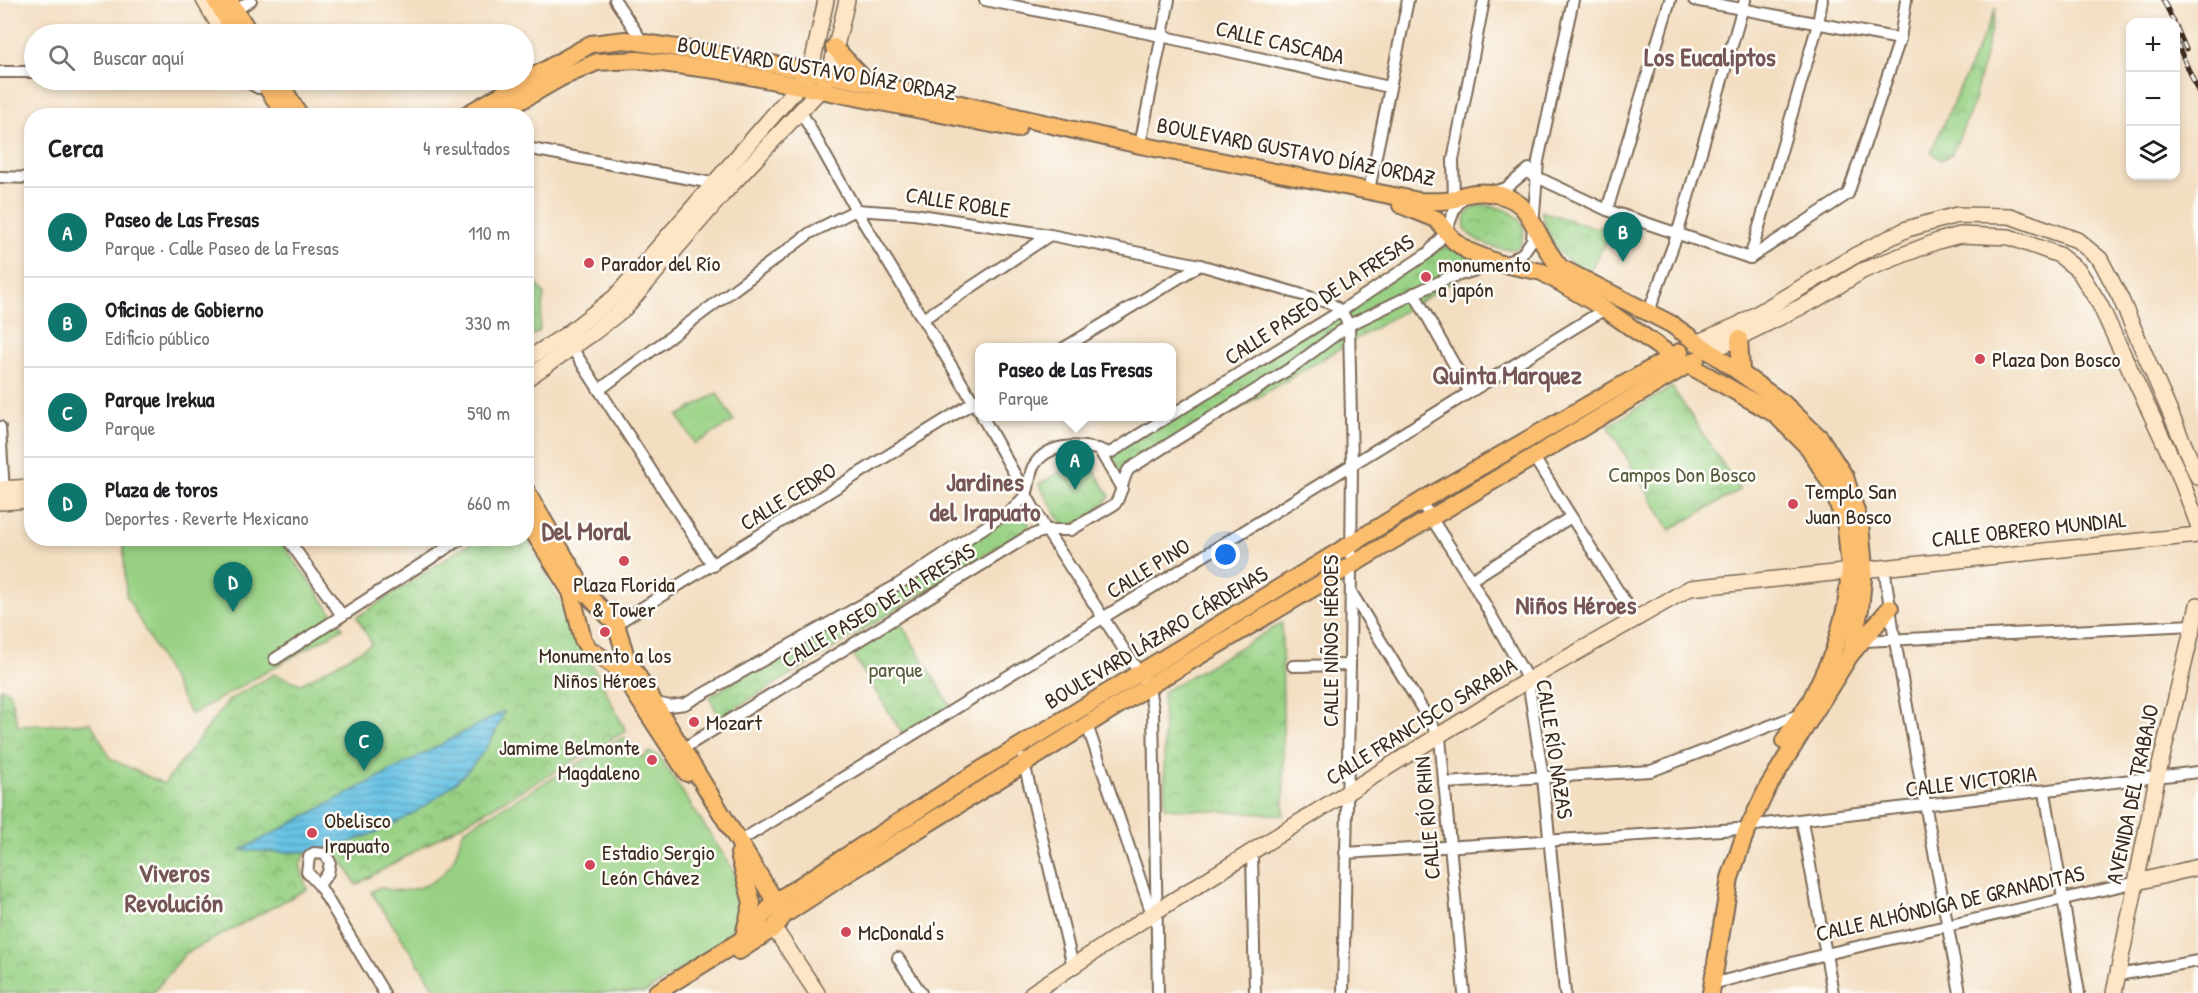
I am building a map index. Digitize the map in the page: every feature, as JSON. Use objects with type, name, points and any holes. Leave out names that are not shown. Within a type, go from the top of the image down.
[{"type":"main road","points":[[215,0],[230,24]]},
{"type":"main road","points":[[239,2],[247,24]]},
{"type":"main road","name":"BOULEVARD GUSTAVO DÍAZ ORDAZ","points":[[534,76],[591,44],[608,40],[642,41],[805,79]]},
{"type":"main road","points":[[834,47],[868,83]]},
{"type":"main road","name":"BOULEVARD GUSTAVO DÍAZ ORDAZ","points":[[508,108],[560,78],[597,62],[616,60],[805,79],[1413,208],[1436,219],[1446,232],[1468,251],[1498,263],[1542,272],[1605,309],[1672,356],[1775,414],[1809,448],[1831,484],[1857,569],[1834,651],[1811,700],[1759,783],[1720,885],[1708,990]]},
{"type":"main road","name":"BOULEVARD GUSTAVO DÍAZ ORDAZ","points":[[825,82],[868,83],[1140,145],[1419,201],[1490,193],[1505,196],[1519,204],[1547,253],[1561,268],[1648,311],[1741,371],[1782,403],[1820,438],[1845,477],[1860,524],[1857,569],[1860,609],[1850,655],[1743,827]]},
{"type":"main road","points":[[266,90],[274,99],[289,108]]},
{"type":"main road","points":[[283,90],[289,108]]},
{"type":"main road","name":"BOULEVARD GUSTAVO DÍAZ ORDAZ","points":[[478,108],[510,90]]},
{"type":"main road","points":[[1739,339],[1741,371]]},
{"type":"main road","name":"BOULEVARD LÁZARO CÁRDENAS","points":[[656,993],[740,941],[775,914],[1017,748],[1138,673],[1421,502],[1672,356],[1703,347]]},
{"type":"main road","name":"BOULEVARD LÁZARO CÁRDENAS","points":[[676,993],[775,914],[1431,517],[1689,364],[1703,347]]},
{"type":"main road","points":[[534,504],[586,593],[616,624],[626,657],[684,748],[775,914]]},
{"type":"main road","points":[[534,533],[571,592],[583,640],[589,649],[619,669],[740,847],[752,911],[740,941]]},
{"type":"main road","points":[[576,619],[601,607]]},
{"type":"main road","points":[[1850,655],[1890,608]]},
{"type":"main road","points":[[598,654],[615,649],[622,644]]},
{"type":"street","points":[[204,0],[218,24]]},
{"type":"street","points":[[615,0],[642,41]]},
{"type":"street","points":[[534,355],[567,334],[615,297],[805,79],[826,0]]},
{"type":"street","points":[[534,373],[572,348],[625,308],[825,82],[847,0]]},
{"type":"street","name":"CALLE CASCADA","points":[[985,0],[1161,36],[1389,87]]},
{"type":"street","points":[[1140,145],[1169,0]]},
{"type":"street","points":[[1369,190],[1408,0]]},
{"type":"street","points":[[1459,197],[1453,160],[1484,0]]},
{"type":"street","name":"CALLE PASEO DE LA FRESAS","points":[[684,748],[888,620],[1027,537],[1046,530],[1071,530],[1115,504],[1122,489],[1123,477],[1129,469],[1291,368],[1349,325],[1445,279],[1523,253],[1532,240],[1538,161],[1573,0]]},
{"type":"street","points":[[1607,210],[1670,0]]},
{"type":"street","points":[[1694,0],[1744,5],[1818,24],[1900,39]]},
{"type":"street","points":[[1750,258],[1818,24],[1822,0]]},
{"type":"street","points":[[1750,258],[1848,194],[1900,39],[1906,0]]},
{"type":"street","points":[[239,2],[251,24]]},
{"type":"street","points":[[1648,311],[1677,235],[1744,5]]},
{"type":"street","points":[[0,72],[24,72]]},
{"type":"street","points":[[800,110],[856,210],[975,401]]},
{"type":"street","points":[[534,150],[712,183]]},
{"type":"street","points":[[1490,193],[1506,188],[1538,161]]},
{"type":"street","points":[[1526,172],[1607,210],[1750,258]]},
{"type":"street","points":[[0,177],[24,178]]},
{"type":"street","name":"CALLE PASEO DE LA FRESAS","points":[[1176,412],[1341,311],[1428,253],[1446,232],[1459,197]]},
{"type":"street","points":[[599,390],[810,233],[856,210]]},
{"type":"street","name":"CALLE ROBLE","points":[[856,210],[914,214],[1050,235],[1200,265],[1330,303],[1341,311]]},
{"type":"street","points":[[1703,347],[1856,255],[1907,229],[1957,215],[2010,216],[2077,240],[2100,259],[2120,297],[2196,472],[2179,474]]},
{"type":"street","points":[[923,319],[1050,235]]},
{"type":"street","points":[[1703,347],[1739,339],[1815,300],[1862,271],[1913,249],[1960,235],[2008,237],[2059,255],[2079,271],[2100,305],[2179,474],[2198,524]]},
{"type":"street","points":[[1072,343],[1200,265]]},
{"type":"street","points":[[1414,292],[1469,391]]},
{"type":"street","name":"CALLE PINO","points":[[740,847],[1469,391],[1605,309]]},
{"type":"street","points":[[1341,311],[1349,325]]},
{"type":"street","name":"CALLE NIÑOS HÉROES","points":[[1343,993],[1351,592],[1352,464],[1349,325]]},
{"type":"street","points":[[572,348],[713,566]]},
{"type":"street","name":"CALLE CEDRO","points":[[616,624],[975,405]]},
{"type":"street","points":[[984,421],[1046,530],[1149,688],[1153,710],[1158,993]]},
{"type":"street","name":"CALLE PASEO DE LA FRESAS","points":[[656,704],[670,706],[685,704],[886,591],[1014,508],[1026,493],[1034,465],[1044,456],[1070,444],[1110,453],[1162,421]]},
{"type":"street","points":[[0,427],[2,495]]},
{"type":"street","points":[[1099,449],[1122,489]]},
{"type":"street","points":[[1533,456],[1637,621]]},
{"type":"street","points":[[2,495],[24,490]]},
{"type":"street","points":[[2,495],[24,499]]},
{"type":"street","name":"CALLE RÍO NAZAS","points":[[1421,502],[1471,580],[1528,681],[1543,778],[1565,993]]},
{"type":"street","points":[[1471,580],[1571,517]]},
{"type":"street","name":"CALLE OBRERO MUNDIAL","points":[[1857,569],[2198,535]]},
{"type":"street","points":[[293,546],[341,614]]},
{"type":"street","points":[[274,659],[449,546]]},
{"type":"street","points":[[1884,567],[1895,641],[1960,993]]},
{"type":"street","name":"CALLE FRANCISCO SARABIA","points":[[1032,993],[1155,912],[1440,738],[1528,681],[1637,621],[1689,588],[1857,569]]},
{"type":"street","name":"CALLE RÍO RHIN","points":[[1351,592],[1440,738],[1464,993]]},
{"type":"street","name":"AVENIDA DEL TRABAJO","points":[[2114,993],[2157,778],[2198,605]]},
{"type":"street","points":[[1864,641],[2193,625]]},
{"type":"street","points":[[1293,666],[1350,665]]},
{"type":"street","points":[[1444,783],[1656,770],[1801,714]]},
{"type":"street","points":[[1087,725],[1155,912]]},
{"type":"street","points":[[1017,748],[1025,764],[1073,966]]},
{"type":"street","name":"CALLE VICTORIA","points":[[1345,853],[1743,827],[2198,772]]},
{"type":"street","points":[[2045,792],[2079,993]]},
{"type":"street","points":[[1802,821],[1833,993]]},
{"type":"street","points":[[1252,854],[1255,993]]},
{"type":"street","name":"CALLE ALHÓNDIGA DE GRANADITAS","points":[[1708,990],[1826,954],[2198,867]]},
{"type":"street","points":[[319,885],[384,993]]},
{"type":"street","points":[[775,914],[818,993]]},
{"type":"street","points":[[898,958],[921,993]]},
{"type":"street","points":[[2118,975],[2198,961]]},
{"type":"green space","points":[[1996,8],[1973,105],[1952,154],[1941,160],[1931,152]]},
{"type":"green space","points":[[1483,205],[1502,209],[1517,217],[1524,230],[1518,248],[1504,249],[1489,246],[1476,239],[1465,229],[1468,212],[1474,207]]},
{"type":"green space","points":[[1541,211],[1595,228],[1610,223],[1613,230],[1589,273],[1556,249],[1548,234]]},
{"type":"green space","points":[[1448,244],[1483,264],[1123,477],[1110,453],[1162,421],[1176,421],[1176,412]]},
{"type":"green space","points":[[534,279],[544,294],[539,332],[534,334]]},
{"type":"green space","name":"Campos Don Bosco","points":[[1672,387],[1740,490],[1670,530],[1608,426]]},
{"type":"green space","points":[[717,393],[734,421],[695,444],[678,416]]},
{"type":"green space","points":[[1082,459],[1088,460],[1110,496],[1090,516],[1063,526],[1039,484]]},
{"type":"green space","points":[[1023,509],[1030,527],[720,718],[709,697]]},
{"type":"green space","points":[[123,546],[284,546],[343,628],[191,715],[126,595]]},
{"type":"green space","points":[[465,546],[531,546],[626,731],[356,885],[339,858],[326,853],[307,852],[300,864],[307,889],[185,954],[153,993],[0,993],[0,688],[9,691],[18,726],[91,723],[111,759],[164,784],[229,700],[274,674],[301,684],[372,644],[357,617]]},
{"type":"green space","name":"parque","points":[[900,622],[951,707],[904,736],[852,654]]},
{"type":"green space","points":[[1282,623],[1284,815],[1165,808],[1163,692]]},
{"type":"green space","name":"Estadio Sergio León Chávez","points":[[624,737],[642,758],[649,752],[659,756],[736,874],[742,896],[738,915],[726,940],[645,993],[438,993],[371,892],[379,887],[390,890],[411,890],[430,883],[447,869],[453,860],[465,829]]},
{"type":"water","points":[[504,711],[493,737],[476,761],[456,782],[405,818],[378,832],[313,851],[241,850]]},
{"type":"railway","points":[[2163,0],[2172,18]]},
{"type":"railway","points":[[2180,35],[2186,49]]},
{"type":"railway","points":[[2180,50],[2198,91]]},
{"type":"place","name":"Oficinas de Gobierno","points":[[1623,262]]},
{"type":"place","name":"Parador del Río","points":[[589,263]]},
{"type":"place","name":"monumento a japón","points":[[1426,277]]},
{"type":"place","name":"Plaza Don Bosco","points":[[1980,359]]},
{"type":"place","name":"Paseo de Las Fresas","points":[[1075,490]]},
{"type":"place","name":"Templo San Juan Bosco","points":[[1793,504]]},
{"type":"place","name":"Plaza Florida & Tower","points":[[624,561]]},
{"type":"place","name":"Plaza de toros","points":[[233,612]]},
{"type":"place","name":"Monumento a los Niños Héroes","points":[[605,632]]},
{"type":"place","name":"Mozart","points":[[694,722]]},
{"type":"place","name":"Jamime Belmonte Magdaleno","points":[[652,760]]},
{"type":"place","name":"Parque Irekua","points":[[364,771]]},
{"type":"place","name":"Obelisco Irapuato","points":[[312,833]]},
{"type":"place","name":"Estadio Sergio León Chávez","points":[[590,865]]},
{"type":"place","name":"McDonald's","points":[[846,932]]},
{"type":"district","name":"Los Eucaliptos","points":[[1710,56]]},
{"type":"district","name":"Quinta Marquez","points":[[1507,374]]},
{"type":"district","name":"Jardines del Irapuato","points":[[985,496]]},
{"type":"district","name":"Del Moral","points":[[586,530]]},
{"type":"district","name":"Niños Héroes","points":[[1576,604]]},
{"type":"district","name":"Viveros Revolución","points":[[174,887]]}]
